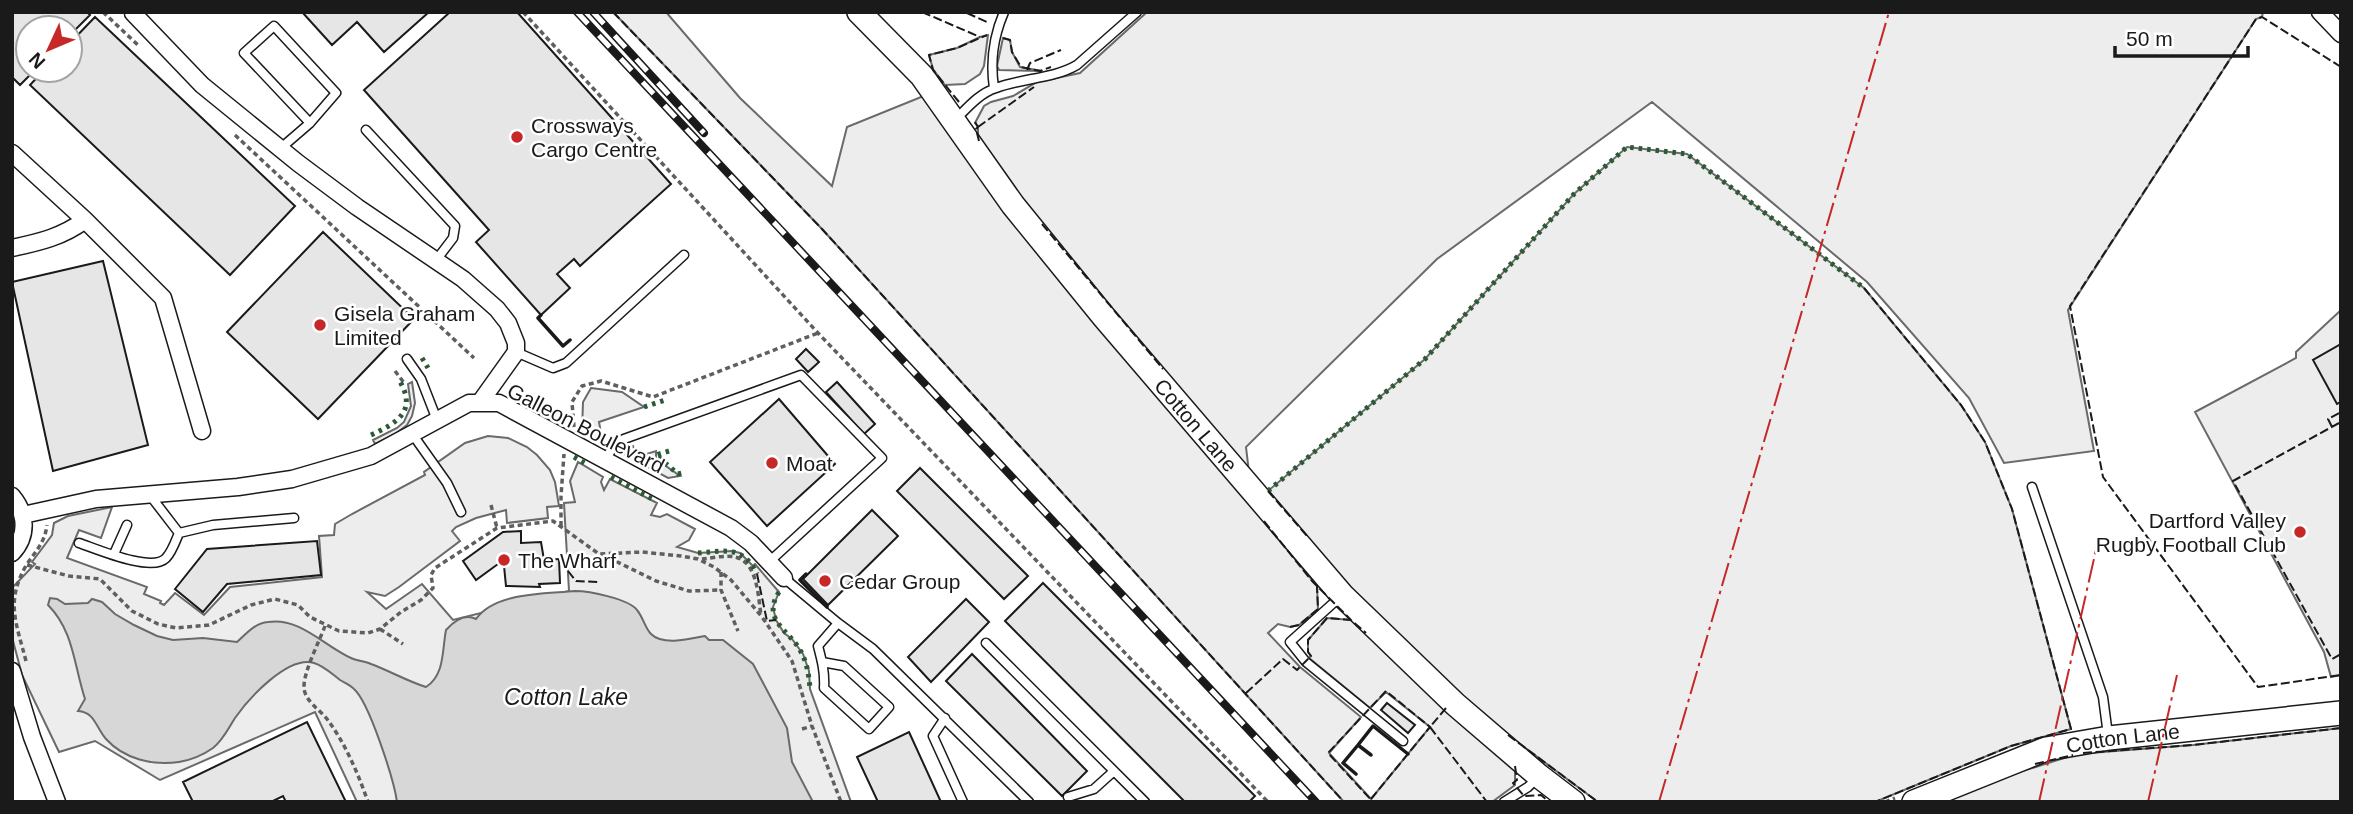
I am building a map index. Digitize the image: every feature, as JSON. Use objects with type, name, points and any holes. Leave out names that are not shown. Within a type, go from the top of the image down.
[{"type":"street","name":"Cotton Lane","points":[[859,12],[922,76],[993,179],[1096,307],[1342,595],[1455,704],[1573,802]]},
{"type":"street","points":[[2320,12],[2341,34]]},
{"type":"street","points":[[132,13],[202,85],[298,163],[357,207],[437,259],[497,309],[508,323],[516,343],[516,352],[481,401]]},
{"type":"street","points":[[12,153],[85,220],[163,298],[202,430]]},
{"type":"street","points":[[12,248],[48,241],[69,232],[85,220]]},
{"type":"street","name":"Galleon Boulevard","points":[[23,515],[96,499],[238,487],[292,479],[371,456],[462,406],[481,401],[499,403],[731,528],[751,543],[784,578]]},
{"type":"street","points":[[12,496],[23,515],[23,534],[18,547],[12,553]]},
{"type":"street","points":[[20,671],[32,737],[57,802]]},
{"type":"street","name":"Cotton Lane","points":[[1914,802],[2046,749],[2109,738],[2341,713]]},
{"type":"lane","points":[[994,88],[991,66],[996,30],[1004,12]]},
{"type":"lane","points":[[955,121],[972,103],[994,88],[1070,69],[1137,12]]},
{"type":"lane","points":[[281,148],[310,123],[336,93],[274,26],[244,53],[310,123]]},
{"type":"lane","points":[[366,130],[455,226],[453,238],[437,259]]},
{"type":"lane","points":[[516,352],[553,368],[566,363],[684,255]]},
{"type":"lane","points":[[407,359],[421,379],[437,420]]},
{"type":"lane","points":[[603,460],[616,444],[624,439],[801,375],[882,458],[769,562]]},
{"type":"lane","points":[[413,435],[447,483],[461,512]]},
{"type":"lane","points":[[2032,487],[2103,697],[2109,738]]},
{"type":"lane","points":[[149,494],[179,533]]},
{"type":"lane","points":[[179,533],[213,525],[294,518]]},
{"type":"lane","points":[[114,554],[127,525]]},
{"type":"lane","points":[[79,543],[141,563],[156,564],[167,558],[179,533]]},
{"type":"lane","points":[[784,578],[873,649],[1029,802]]},
{"type":"lane","points":[[1342,595],[1290,642],[1306,662],[1403,741]]},
{"type":"lane","points":[[822,662],[844,666],[889,707],[869,729],[824,688],[825,672],[822,662],[818,646],[838,623]]},
{"type":"lane","points":[[986,643],[1145,802]]},
{"type":"lane","points":[[945,718],[933,736],[963,802]]},
{"type":"lane","points":[[1068,797],[1094,789],[1114,771]]},
{"type":"lane","points":[[1504,802],[1528,787],[1539,776]]},
{"type":"path","points":[[103,12],[143,50]]},
{"type":"path","points":[[523,12],[818,333],[1268,802]]},
{"type":"path","points":[[233,134],[474,358]]},
{"type":"path","points":[[573,432],[572,402],[582,386],[601,381],[653,397],[818,333]]},
{"type":"path","points":[[395,371],[405,384]]},
{"type":"path","points":[[561,526],[565,450]]},
{"type":"path","points":[[491,505],[497,528]]},
{"type":"path","points":[[20,671],[13,601],[16,586],[27,565],[46,538],[50,509]]},
{"type":"path","points":[[27,565],[69,576],[100,579],[132,611],[158,624],[176,628],[209,625],[251,606],[275,599],[298,605],[310,617],[339,631],[368,632],[380,629],[429,593],[433,588],[431,575],[435,568],[497,528],[549,521],[561,526],[599,554],[656,581],[689,591],[721,590]]},
{"type":"path","points":[[599,554],[662,553],[698,559],[734,557],[748,566],[755,578],[761,617]]},
{"type":"path","points":[[698,559],[721,572],[761,617],[792,661],[812,726],[841,802]]},
{"type":"path","points":[[721,572],[721,590],[738,631]]},
{"type":"path","points":[[325,626],[305,680],[304,691],[327,719],[359,774],[368,802]]},
{"type":"path","points":[[380,629],[403,644]]},
{"type":"path","points":[[802,729],[812,726]]},
{"type":"shaded area","points":[[613,12],[666,12],[740,98],[832,186],[847,127],[926,95],[996,201],[1317,586],[1318,609],[1299,625],[1290,627],[1278,624],[1268,633],[1300,667],[1361,717],[1329,753],[1371,799],[1430,727],[1386,692],[1370,708],[1309,658],[1311,656],[1308,652],[1308,640],[1327,618],[1351,620],[1459,721],[1515,766],[1515,785],[1492,802],[1344,802],[822,229]]},
{"type":"shaded area","points":[[1147,12],[2263,12],[2068,310],[2094,451],[2004,463],[1969,398],[1867,282],[1652,102],[1437,259],[1246,447],[1250,481],[1004,180],[978,138],[978,127],[975,123],[984,106],[1013,96],[1037,82],[1080,73]]},
{"type":"shaded area","points":[[988,35],[984,66],[980,74],[965,84],[945,85],[933,69],[929,55],[957,48]]},
{"type":"shaded area","points":[[1003,38],[1010,40],[1012,52],[1020,67],[1042,71],[999,70],[997,66]]},
{"type":"shaded area","points":[[1627,147],[1687,154],[1864,288],[1961,405],[1985,442],[2012,509],[2071,729],[2011,746],[1875,802],[1598,802],[1473,709],[1361,602],[1268,491],[1425,359],[1574,194]]},
{"type":"shaded area","name":"Dartford Valley Rugby Football Club","points":[[2341,310],[2341,675],[2331,677],[2324,652],[2195,412],[2296,358],[2296,352]]},
{"type":"shaded area","points":[[412,382],[415,403],[407,425],[375,444],[373,440],[404,422],[411,406],[408,384]]},
{"type":"shaded area","points":[[591,388],[622,392],[644,407],[599,422],[602,439],[598,440],[582,431],[583,402]]},
{"type":"shaded area","points":[[488,436],[508,438],[537,455],[550,470],[559,506],[547,507],[548,518],[507,523],[506,510],[476,518],[456,527],[452,531],[460,541],[399,587],[385,596],[367,592],[386,609],[422,584],[453,620],[569,591],[564,503],[575,502],[570,481],[578,462],[603,477],[601,482],[604,490],[610,479],[657,503],[651,515],[660,517],[667,514],[695,529],[689,540],[677,547],[698,553],[740,553],[753,566],[755,564],[779,592],[773,607],[776,620],[803,654],[809,671],[810,689],[851,802],[357,802],[315,712],[160,780],[95,741],[59,752],[22,675],[12,637],[12,588],[35,564],[32,562],[52,535],[54,523],[68,516],[112,507],[101,538],[79,530],[67,558],[147,587],[144,594],[164,605],[175,593],[204,615],[230,587],[322,577],[319,536],[334,535],[335,524],[425,475],[424,472],[465,443]]},
{"type":"shaded area","points":[[633,446],[637,457],[656,451],[656,459],[680,476],[668,478],[624,454]]},
{"type":"shaded area","points":[[2341,728],[2341,802],[1942,802],[1994,780],[2077,754],[2193,745]]},
{"type":"water","name":"Cotton Lake","points":[[575,591],[608,596],[633,606],[649,632],[656,638],[677,641],[705,636],[709,640],[723,640],[753,664],[787,728],[792,762],[813,802],[397,802],[380,742],[360,697],[325,668],[304,662],[281,672],[259,690],[241,710],[220,741],[209,751],[179,762],[149,762],[121,752],[103,735],[92,717],[78,711],[85,699],[72,649],[57,615],[48,605],[50,598],[65,604],[88,603],[92,599],[102,602],[115,614],[134,625],[173,640],[203,638],[237,642],[259,624],[291,624],[351,658],[426,687],[437,676],[446,630],[456,621],[463,617],[476,619],[484,610],[508,599]]},
{"type":"building","points":[[12,12],[87,12],[90,15],[84,21],[84,14],[14,14],[14,79]]},
{"type":"building","points":[[302,12],[429,12],[384,52],[357,22],[332,45]]},
{"type":"building","name":"Crossways Cargo Centre","points":[[450,12],[517,12],[671,184],[580,266],[574,259],[557,274],[570,288],[541,315],[476,242],[489,230],[364,90]]},
{"type":"building","points":[[95,17],[295,206],[230,275],[30,85],[84,84],[84,28]]},
{"type":"building","name":"Gisela Graham Limited","points":[[323,232],[414,319],[318,419],[227,332]]},
{"type":"building","points":[[103,261],[148,445],[53,471],[12,282]]},
{"type":"building","points":[[2341,344],[2341,402],[2337,404],[2313,360]]},
{"type":"building","points":[[806,349],[819,362],[808,372],[796,359]]},
{"type":"building","points":[[837,382],[875,424],[864,434],[826,392]]},
{"type":"building","name":"Moat","points":[[779,399],[835,464],[767,526],[710,462]]},
{"type":"building","points":[[920,468],[1028,576],[1004,599],[897,491]]},
{"type":"building","points":[[872,510],[898,536],[828,605],[803,579]]},
{"type":"building","name":"The Wharf","points":[[521,531],[521,543],[541,542],[544,560],[559,559],[560,583],[539,584],[540,587],[506,586],[504,566],[498,564],[476,580],[463,561],[503,532]]},
{"type":"building","points":[[317,541],[321,575],[227,584],[203,612],[175,589],[207,549]]},
{"type":"building","points":[[1043,583],[1255,796],[1249,802],[1185,802],[1005,621]]},
{"type":"building","points":[[966,599],[989,622],[931,682],[908,657]]},
{"type":"building","points":[[972,654],[1087,771],[1062,796],[946,681]]},
{"type":"building","points":[[1387,703],[1415,725],[1408,733],[1381,710]]},
{"type":"building","points":[[307,722],[346,802],[286,802],[283,796],[271,802],[193,802],[183,782]]},
{"type":"building","points":[[909,732],[941,802],[878,802],[857,757]]},
{"type":"railway","points":[[577,12],[1316,802]]},
{"type":"railway","points":[[593,12],[704,133]]},
{"type":"hedge","points":[[1268,491],[1425,359],[1574,194],[1627,147],[1687,154],[1864,288]]},
{"type":"hedge","points":[[422,358],[428,368]]},
{"type":"hedge","points":[[371,435],[389,426],[402,415],[406,400],[399,380]]},
{"type":"hedge","points":[[644,407],[665,400]]},
{"type":"hedge","points":[[669,451],[656,455],[678,474],[686,472]]},
{"type":"hedge","points":[[574,457],[588,465]]},
{"type":"hedge","points":[[611,477],[656,501]]},
{"type":"hedge","points":[[698,553],[725,551],[739,554],[746,558],[757,574]]},
{"type":"hedge","points":[[779,592],[774,602],[775,617],[802,655],[810,689]]},
{"type":"fence","points":[[613,12],[822,229],[1344,802]]},
{"type":"fence","points":[[922,12],[980,37]]},
{"type":"fence","points":[[967,13],[989,23]]},
{"type":"fence","points":[[2341,67],[2262,17],[2256,19],[2070,306],[2103,477],[2258,687],[2341,675]]},
{"type":"fence","points":[[959,102],[933,70],[929,55],[957,48],[987,35]]},
{"type":"fence","points":[[1003,38],[1010,40],[1012,52],[1021,67],[1040,71],[1051,67]]},
{"type":"fence","points":[[1027,70],[1030,63],[1061,50]]},
{"type":"fence","points":[[978,127],[1034,87]]},
{"type":"fence","points":[[975,122],[979,141]]},
{"type":"fence","points":[[1042,224],[1163,369]]},
{"type":"fence","points":[[1864,288],[1961,405],[1985,442],[2012,509],[2071,729],[2011,746],[1875,802]]},
{"type":"fence","points":[[2332,427],[2328,419],[2341,412]]},
{"type":"fence","points":[[2339,423],[2233,481],[2332,659],[2341,654]]},
{"type":"fence","points":[[1268,491],[1307,536]]},
{"type":"fence","points":[[1264,521],[1312,581],[1351,620]]},
{"type":"fence","points":[[568,571],[576,581],[598,582]]},
{"type":"fence","points":[[757,574],[767,621],[776,620]]},
{"type":"fence","points":[[1290,627],[1299,625],[1318,609],[1317,586]]},
{"type":"fence","points":[[1246,693],[1283,659],[1297,670],[1311,656],[1308,652],[1308,640],[1327,618],[1351,620],[1366,633]]},
{"type":"fence","points":[[1371,799],[1430,727],[1386,691],[1328,753],[1373,802]]},
{"type":"fence","points":[[1446,708],[1430,727],[1487,802]]},
{"type":"fence","points":[[2083,753],[2193,745],[2341,728]]},
{"type":"fence","points":[[1508,735],[1598,802]]},
{"type":"fence","points":[[2035,764],[2073,755]]},
{"type":"fence","points":[[1515,766],[1517,780],[1513,783],[1524,796],[1541,795],[1549,802]]},
{"type":"wall","points":[[541,315],[538,318],[563,346],[570,340]]},
{"type":"wall","points":[[806,574],[800,580],[827,607]]},
{"type":"wall","points":[[1371,755],[1358,745],[1373,726],[1408,754]]},
{"type":"wall","points":[[1356,774],[1343,763],[1358,745]]},
{"type":"power","points":[[1659,802],[1889,12]]},
{"type":"power","points":[[2039,802],[2098,541]]},
{"type":"power","points":[[2148,802],[2177,675]]},
{"type":"place","name":"Crossways Cargo Centre","points":[[517,137]]},
{"type":"place","name":"Gisela Graham Limited","points":[[320,325]]},
{"type":"place","name":"Moat","points":[[772,463]]},
{"type":"place","name":"Dartford Valley Rugby Football Club","points":[[2300,532]]},
{"type":"place","name":"The Wharf","points":[[504,560]]},
{"type":"place","name":"Cedar Group","points":[[825,581]]}]
